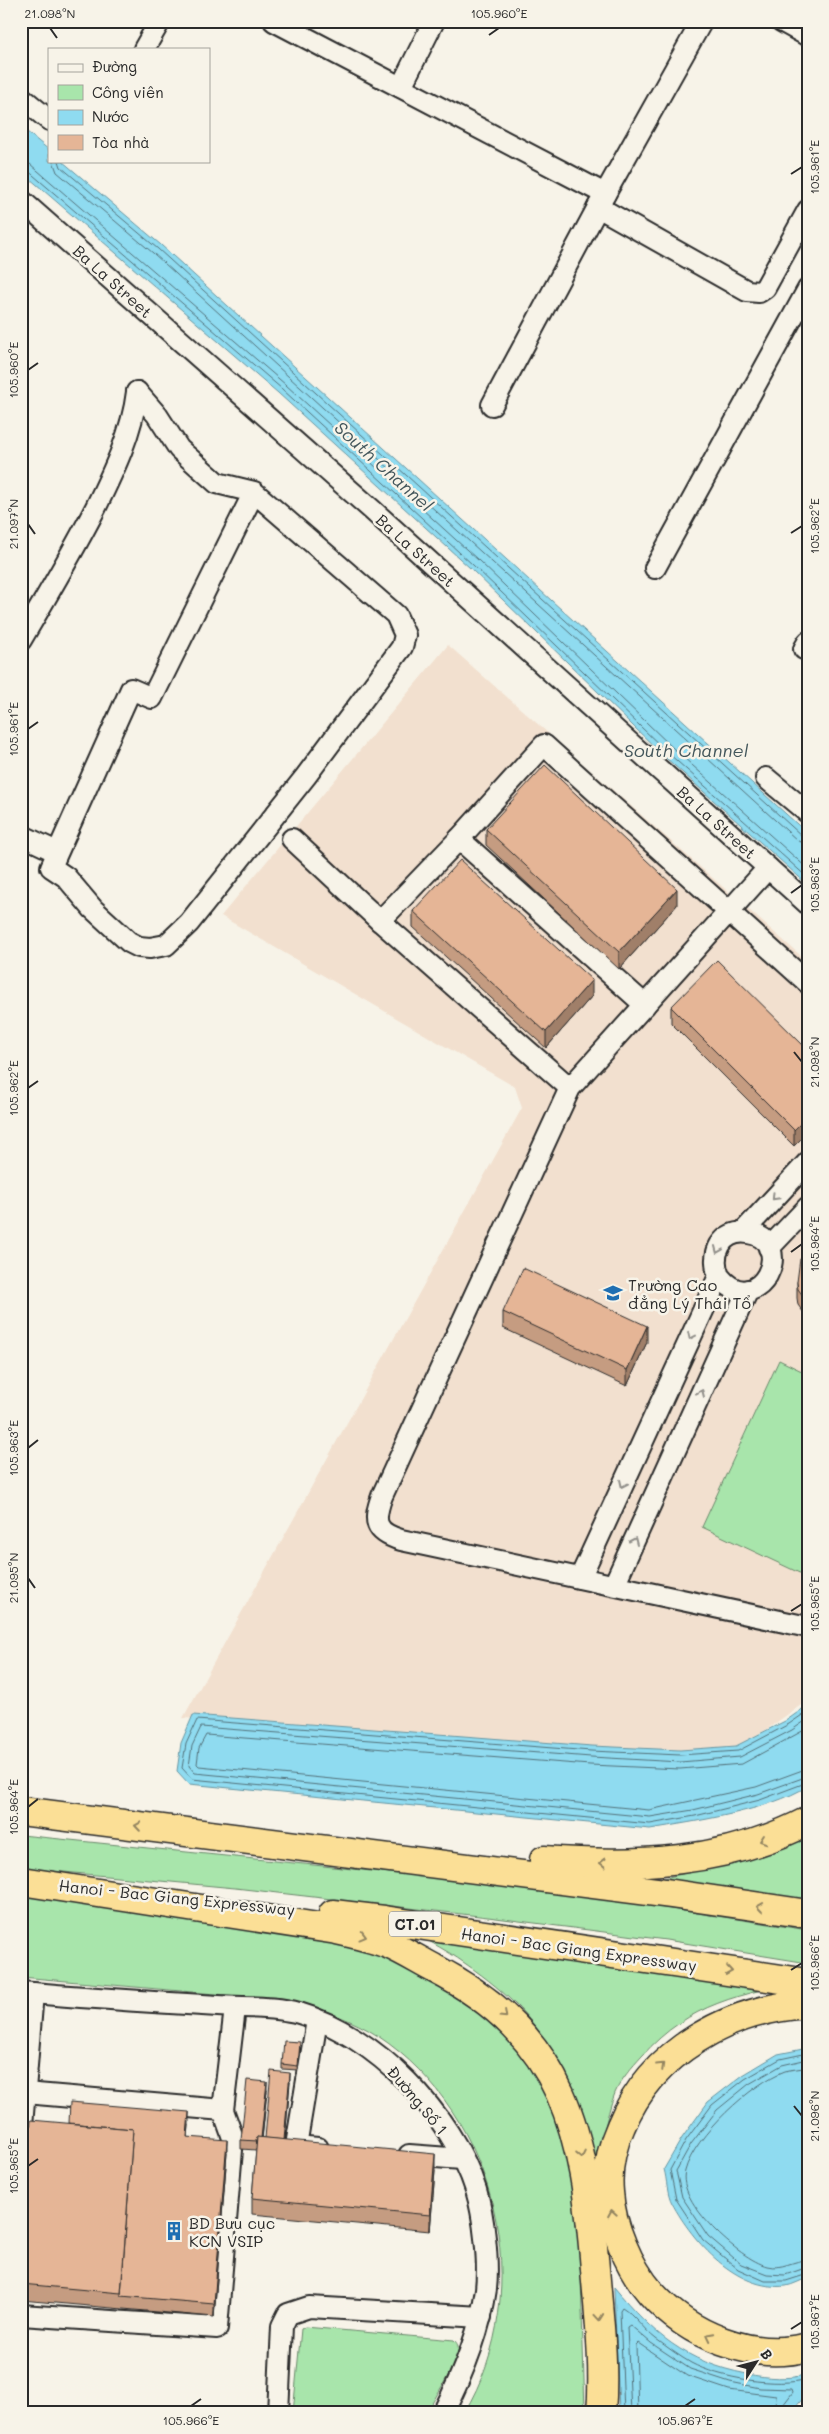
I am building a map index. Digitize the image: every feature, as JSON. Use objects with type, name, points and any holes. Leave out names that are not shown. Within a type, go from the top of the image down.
[{"type":"highway","points":[[21,1810],[186,1833],[672,1894],[808,1914]]},
{"type":"highway","points":[[186,1833],[587,1864],[652,1863],[738,1849],[808,1821]]},
{"type":"highway","points":[[21,1880],[338,1930],[372,1939],[391,1945],[460,1982],[501,2012],[532,2047],[556,2084],[570,2119],[581,2155],[592,2225],[601,2343],[602,2413]]},
{"type":"highway","name":"Hanoi - Bac Giang Expressway","points":[[21,1880],[384,1920],[808,1983]]},
{"type":"highway","points":[[808,2004],[756,2012],[721,2026],[686,2044],[657,2070],[628,2109],[618,2132],[612,2152],[608,2192],[614,2225],[638,2274],[651,2293],[671,2311],[712,2338],[731,2344],[768,2352],[787,2352],[808,2347]]},
{"type":"street","points":[[145,48],[160,21]]},
{"type":"street","points":[[274,21],[401,88],[601,200],[747,291],[759,292],[765,288],[808,210]]},
{"type":"street","points":[[401,88],[434,21]]},
{"type":"street","points":[[492,405],[601,200],[702,21]]},
{"type":"street","points":[[781,21],[808,36]]},
{"type":"street","points":[[21,97],[48,119]]},
{"type":"street","name":"Ba La Street","points":[[21,200],[370,508],[808,904]]},
{"type":"street","points":[[655,568],[808,289]]},
{"type":"street","points":[[21,640],[71,556],[120,458],[135,411],[138,392],[157,415],[179,449],[217,483],[254,492],[396,615],[405,630],[405,641],[402,647],[306,776],[189,923],[166,945],[150,948],[139,947],[120,936],[66,877],[51,867],[131,689],[152,698],[254,492]]},
{"type":"street","points":[[380,921],[544,745],[808,983]]},
{"type":"street","points":[[766,778],[808,813]]},
{"type":"street","points":[[21,835],[57,852]]},
{"type":"street","points":[[292,839],[380,921],[570,1088]]},
{"type":"street","points":[[458,839],[645,1006]]},
{"type":"street","points":[[768,868],[570,1088],[382,1496],[377,1522],[380,1530],[386,1535],[401,1540],[808,1627]]},
{"type":"street","points":[[743,1232],[758,1236],[769,1248],[772,1262],[770,1272],[759,1286],[748,1290],[732,1288],[719,1276],[715,1268],[717,1249],[730,1236],[743,1232],[808,1162]]},
{"type":"street","points":[[769,1248],[808,1206]]},
{"type":"street","points":[[580,1578],[719,1276]]},
{"type":"street","points":[[614,1585],[748,1290]]},
{"type":"street","points":[[21,2138],[25,2093],[27,1992]]},
{"type":"street","name":"Đường Số 1","points":[[27,1992],[297,2012],[345,2032],[391,2066],[430,2109],[462,2159],[476,2190],[483,2232],[486,2288],[481,2317],[468,2358],[443,2413]]},
{"type":"street","points":[[21,2315],[217,2328],[233,2138],[223,2110],[236,2008]]},
{"type":"street","points":[[317,2020],[296,2146],[335,2149]]},
{"type":"street","points":[[25,2093],[223,2110]]},
{"type":"street","points":[[394,2154],[462,2159]]},
{"type":"street","points":[[278,2413],[282,2326],[288,2314],[309,2308],[481,2317]]},
{"type":"shaded area","name":"Trường Cao đẳng Lý Thái Tổ","points":[[448,645],[808,962],[808,1700],[746,1744],[725,1752],[646,1754],[532,1743],[183,1718],[522,1108],[515,1087],[221,916]]},
{"type":"green space","points":[[779,1360],[808,1374],[808,1577],[702,1527]]},
{"type":"green space","points":[[808,1833],[808,1900],[660,1879],[734,1862]]},
{"type":"green space","points":[[21,1835],[430,1877],[632,1903],[808,1930],[808,1963],[666,1940],[488,1917],[235,1888],[21,1868]]},
{"type":"green space","points":[[21,1893],[335,1937],[432,1977],[501,2029],[529,2061],[566,2134],[576,2208],[581,2277],[585,2413],[464,2413],[486,2365],[499,2313],[501,2260],[493,2208],[477,2158],[452,2111],[419,2070],[369,2030],[338,2016],[295,2001],[21,1977]]},
{"type":"green space","points":[[394,1921],[808,1979],[718,2003],[679,2023],[660,2038],[631,2069],[615,2093],[606,2123],[596,2175],[578,2109],[567,2081],[539,2031],[519,2008],[495,1986],[458,1958]]},
{"type":"green space","points":[[305,2327],[454,2340],[458,2345],[458,2351],[449,2373],[427,2413],[293,2413],[301,2329]]},
{"type":"water","name":"South Channel","points":[[21,127],[48,149],[48,162],[63,162],[161,245],[808,834],[808,885],[665,757],[470,568],[278,393],[21,171]]},
{"type":"water","points":[[808,1705],[808,1786],[792,1795],[773,1802],[732,1814],[650,1829],[189,1784],[177,1771],[181,1743],[193,1715],[592,1746],[680,1750],[736,1746],[787,1720]]},
{"type":"water","points":[[808,2048],[808,2278],[786,2286],[768,2286],[750,2281],[734,2273],[704,2248],[672,2203],[664,2169],[682,2138],[708,2102],[743,2075],[778,2054]]},
{"type":"water","points":[[614,2287],[628,2304],[657,2332],[688,2354],[725,2369],[755,2375],[785,2378],[808,2374],[808,2392],[791,2413],[619,2413]]},
{"type":"building","points":[[545,765],[677,889],[619,952],[486,829]]},
{"type":"building","points":[[460,860],[592,980],[546,1032],[413,911]]},
{"type":"building","points":[[717,960],[808,1050],[808,1116],[794,1130],[671,1007]]},
{"type":"building","points":[[808,1253],[808,1300],[798,1289],[797,1282],[800,1259]]},
{"type":"building","points":[[523,1268],[647,1326],[627,1370],[503,1312]]},
{"type":"building","points":[[284,2041],[300,2042],[298,2066],[282,2064]]},
{"type":"building","points":[[271,2071],[290,2073],[284,2140],[265,2138]]},
{"type":"building","points":[[247,2080],[267,2082],[261,2138],[257,2137],[257,2141],[241,2140]]},
{"type":"building","name":"BD Bưu cục KCN VSIP","points":[[70,2102],[189,2112],[187,2137],[227,2140],[214,2304],[121,2296],[133,2129],[69,2123]]},
{"type":"building","points":[[31,2120],[133,2129],[121,2293],[21,2284],[21,2250]]},
{"type":"building","points":[[257,2137],[435,2154],[430,2215],[252,2198]]},
{"type":"place","name":"Trường Cao đẳng Lý Thái Tổ","points":[[613,1293]]},
{"type":"place","name":"BD Bưu cục KCN VSIP","points":[[174,2231]]}]
